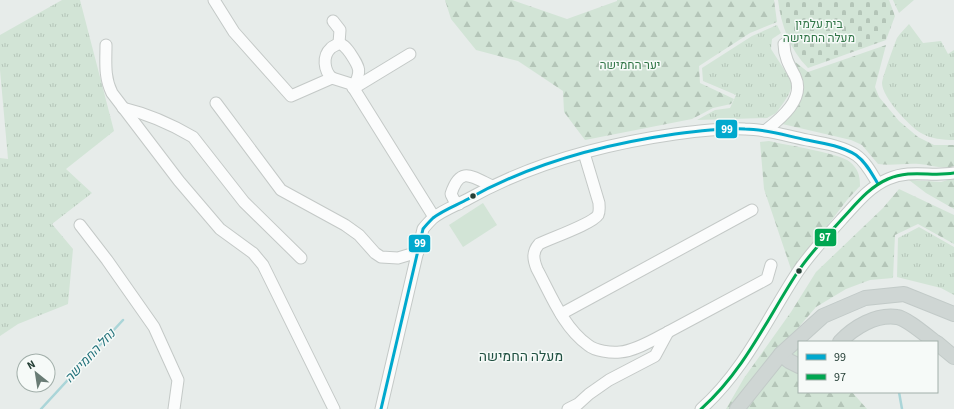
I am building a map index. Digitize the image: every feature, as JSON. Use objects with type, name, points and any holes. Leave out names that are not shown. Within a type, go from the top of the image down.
[{"type":"main road","points":[[737,409],[780,354],[823,316],[865,298],[904,294],[954,314]]},
{"type":"main road","points":[[841,341],[858,327],[878,317],[898,316],[934,341]]},
{"type":"main road","points":[[938,345],[954,357]]},
{"type":"main road","points":[[780,354],[798,366]]},
{"type":"street","points":[[214,0],[234,32],[291,96],[332,78]]},
{"type":"street","points":[[333,21],[340,30],[339,43]]},
{"type":"street","points":[[339,43],[330,49],[326,56],[325,65],[328,74],[332,78],[351,84],[434,217]]},
{"type":"street","points":[[339,43],[346,46],[360,68],[359,77],[353,88]]},
{"type":"street","points":[[765,131],[786,113],[794,100],[797,89],[796,77],[789,65],[784,51],[784,44]]},
{"type":"street","points":[[106,45],[105,74],[107,84],[112,93],[179,181],[220,229],[253,253],[263,265],[334,409]]},
{"type":"street","points":[[353,88],[410,54]]},
{"type":"street","points":[[216,103],[281,190],[359,235],[375,253],[381,257],[398,258],[418,252]]},
{"type":"street","points":[[123,108],[142,112],[194,137],[244,202],[301,258]]},
{"type":"street","points":[[381,409],[423,229],[434,217],[492,186],[562,159],[640,140],[704,130],[746,129],[765,131],[821,143],[849,152],[857,156],[865,163],[878,184]]},
{"type":"street","points":[[584,153],[599,203],[600,209],[598,214],[587,223],[539,244],[533,255],[537,268],[562,314],[573,331],[589,346],[603,350],[620,352],[642,345],[767,279],[771,265]]},
{"type":"street","points":[[701,409],[721,388],[746,356],[795,276],[811,254],[853,207],[878,184],[888,179],[908,174],[954,174]]},
{"type":"street","points":[[459,204],[454,200],[452,194],[460,177],[466,175],[492,186]]},
{"type":"street","points":[[562,314],[752,210]]},
{"type":"street","points":[[80,225],[107,260],[154,327],[178,380],[174,409]]},
{"type":"street","points":[[568,409],[578,404],[588,394],[609,380],[655,356],[668,332]]},
{"type":"green space","points":[[62,0],[80,0],[114,131],[66,169],[92,193],[52,224],[73,249],[68,304],[18,324],[0,336],[0,158],[8,159],[0,70],[0,35]]},
{"type":"green space","name":"יער החמישה","points":[[445,0],[512,0],[567,19],[617,0],[774,0],[777,22],[750,33],[699,66],[700,83],[734,99],[731,104],[713,108],[692,119],[585,140],[564,112],[563,91],[518,61],[476,50],[451,19]]},
{"type":"green space","name":"בית עלמין מעלה החמישה","points":[[778,0],[889,0],[895,16],[886,40],[808,68],[796,53],[787,37],[781,19]]},
{"type":"green space","points":[[893,0],[914,0],[899,13]]},
{"type":"green space","points":[[909,24],[923,43],[941,41],[948,54],[954,50],[954,140],[933,138],[921,133],[903,118],[886,96],[883,89],[883,79],[898,36]]},
{"type":"green space","points":[[777,25],[781,33],[772,39],[771,49],[789,77],[792,85],[789,94],[776,113],[767,118],[697,120],[715,110],[730,108],[736,95],[703,81],[702,68],[752,36]]},
{"type":"green space","points":[[886,45],[875,87],[879,97],[899,121],[918,137],[934,145],[954,145],[954,166],[946,168],[919,164],[878,164],[862,145],[851,140],[778,123],[800,94],[790,58],[808,72]]},
{"type":"green space","points":[[769,141],[835,155],[850,162],[858,172],[860,179],[860,186],[847,200],[792,272],[764,189],[760,142]]},
{"type":"green space","points":[[954,178],[954,209],[926,193],[909,180],[941,182]]},
{"type":"green space","points":[[899,189],[954,215],[954,244],[918,224],[895,235],[893,278],[870,280],[846,289],[816,307],[786,342],[798,349],[798,393],[853,393],[867,409],[726,409],[744,378],[791,312],[816,272],[883,208]]},
{"type":"green space","points":[[483,203],[497,225],[463,247],[449,225]]},
{"type":"green space","points":[[919,227],[954,247],[954,295],[941,288],[897,277],[898,238]]},
{"type":"waterway","name":"נחל החמישה","points":[[41,409],[123,320]]},
{"type":"waterway","points":[[899,393],[902,409]]},
{"type":"transit line","name":"99","points":[[381,409],[423,229],[441,212],[517,175],[568,157],[622,143],[710,130],[753,129],[769,131],[845,149],[863,161],[878,184]]},
{"type":"transit line","name":"97","points":[[701,409],[730,378],[754,344],[807,259],[863,196],[881,182],[896,176],[905,174],[954,173]]},
{"type":"district","name":"מעלה החמישה","points":[[521,357]]}]
